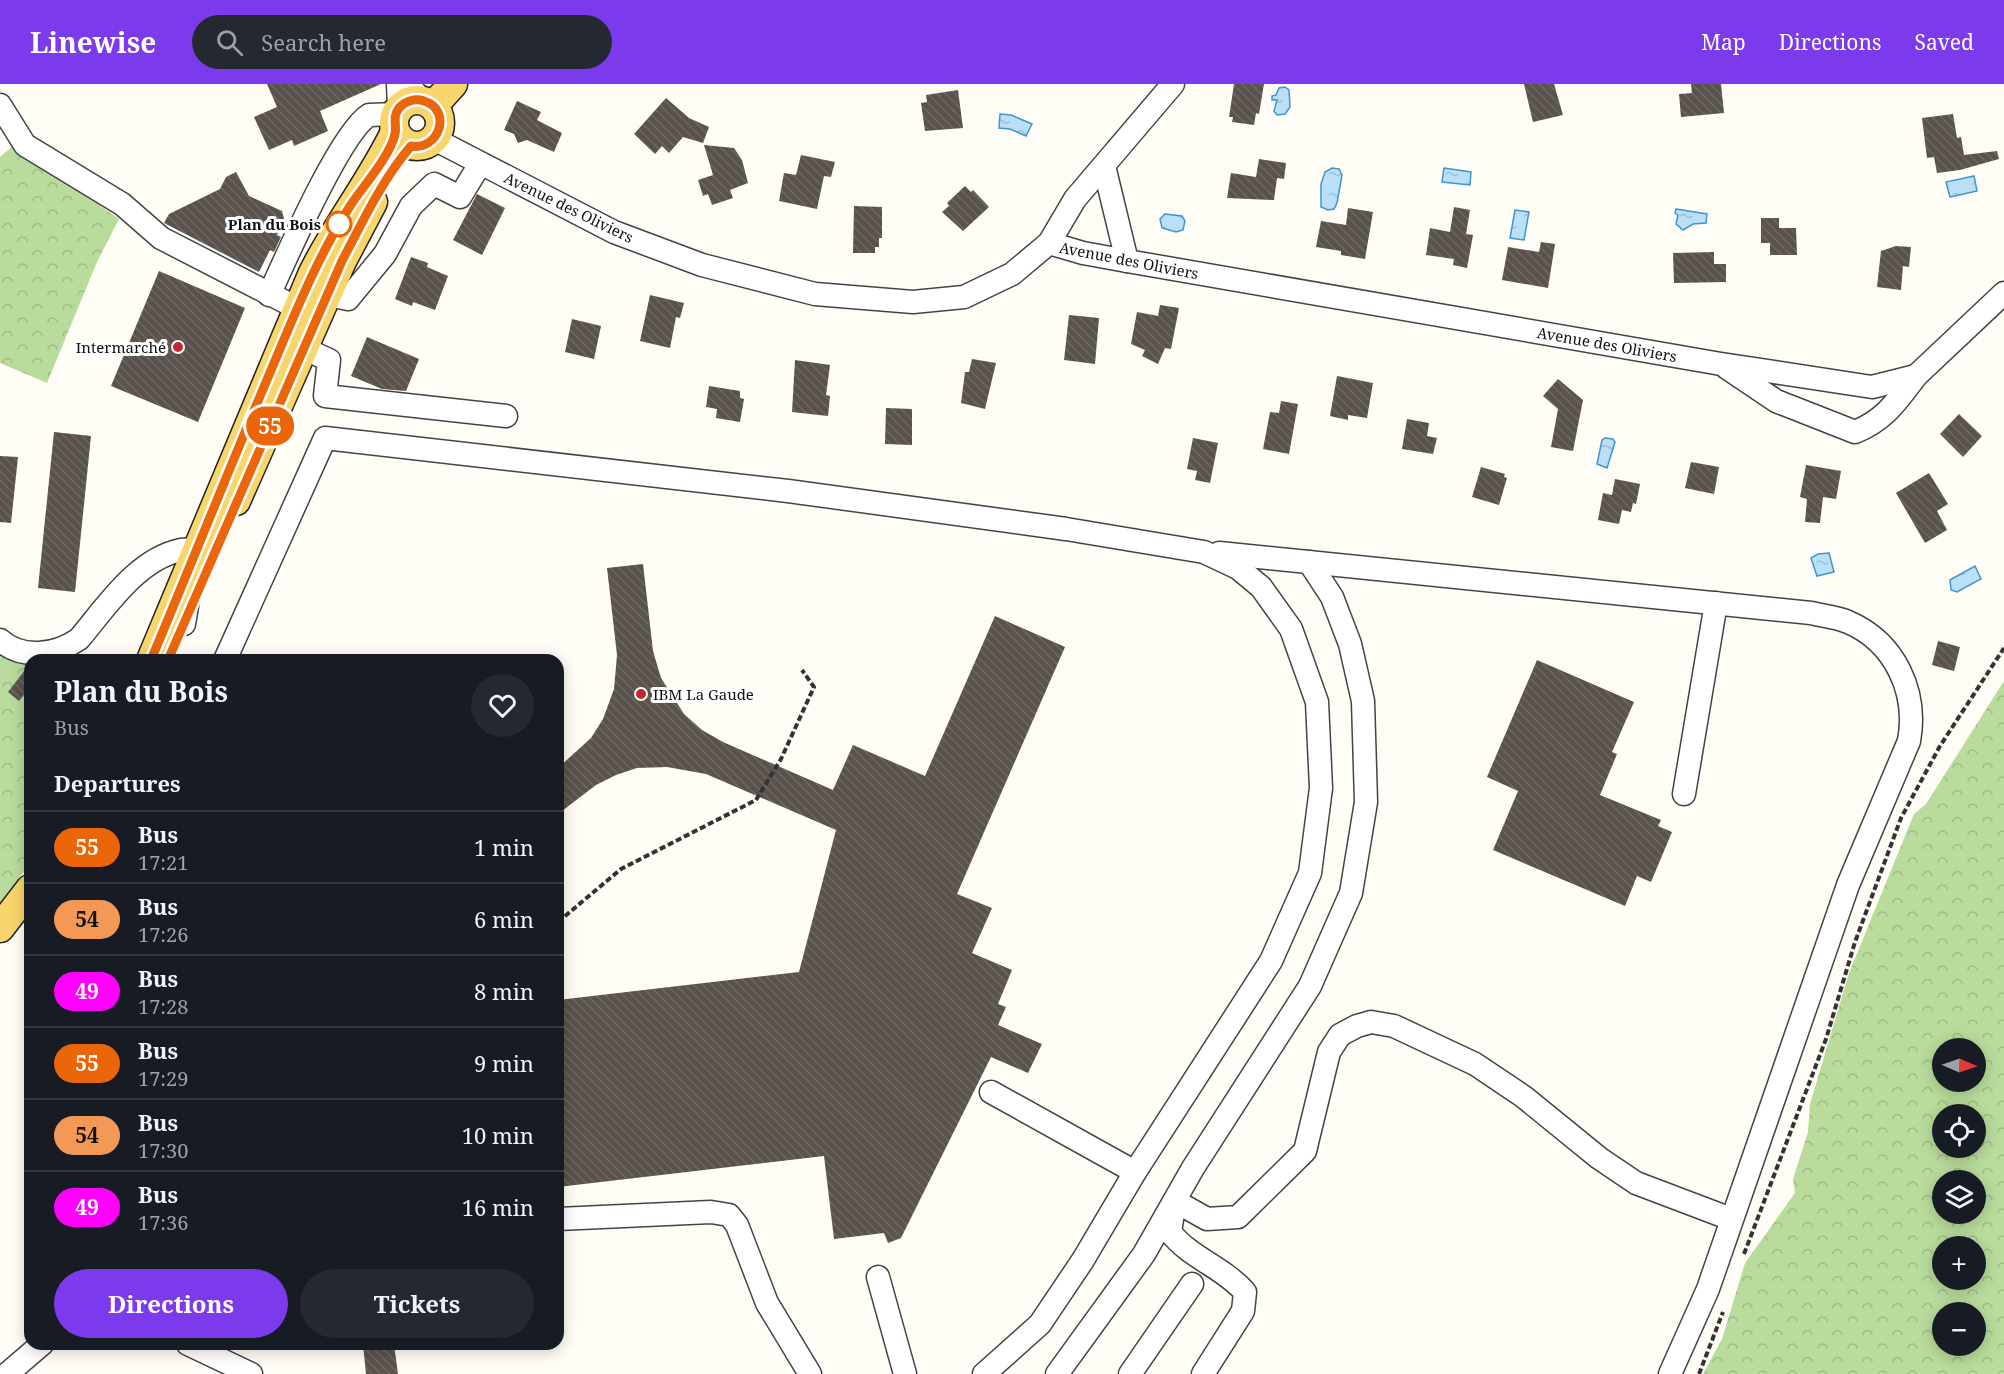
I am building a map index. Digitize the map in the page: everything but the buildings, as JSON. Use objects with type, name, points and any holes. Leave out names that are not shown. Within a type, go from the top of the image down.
[{"type":"main road","points":[[153,654],[322,254],[411,113],[453,84]]},
{"type":"main road","points":[[170,654],[328,295],[364,217],[394,168],[411,113]]},
{"type":"main road","points":[[0,928],[24,911]]},
{"type":"main road","points":[[0,950],[24,914]]},
{"type":"street","points":[[1049,243],[1075,199],[1173,84]]},
{"type":"street","points":[[0,105],[25,145],[122,204],[161,238],[297,309],[311,310],[328,295],[348,299],[385,254],[411,206],[434,184],[460,197],[480,164]]},
{"type":"street","name":"Avenue des Oliviers","points":[[411,113],[480,164],[614,232],[702,265],[815,294],[913,302],[964,297],[1012,274],[1049,243],[1083,253],[1127,261],[1720,364],[1872,387],[1916,376]]},
{"type":"street","points":[[269,295],[349,135],[369,116],[411,113]]},
{"type":"street","points":[[1104,166],[1127,261]]},
{"type":"street","name":"Avenue des Oliviers","points":[[1720,364],[1776,400],[1855,432],[1875,424],[1893,406],[1916,376],[2004,293]]},
{"type":"street","points":[[284,395],[286,364],[303,322],[297,309]]},
{"type":"street","points":[[305,349],[329,360],[325,396],[506,416]]},
{"type":"street","points":[[228,654],[325,438],[788,491],[1066,529],[1204,552],[1811,613],[1847,621],[1868,633],[1888,652],[1903,674],[1913,721],[1910,741],[1848,885],[1806,1012],[1708,1289],[1670,1374]]},
{"type":"street","points":[[0,640],[14,650],[27,653],[52,652],[67,647],[79,639],[134,577],[153,561],[181,550],[204,550],[208,546],[225,506],[244,484]]},
{"type":"street","points":[[183,624],[185,607],[201,561],[195,551]]},
{"type":"street","points":[[984,1374],[1040,1324],[1083,1260],[1135,1172],[1271,961],[1310,873],[1321,788],[1317,702],[1291,629],[1262,587],[1238,568],[1204,552]]},
{"type":"street","points":[[1057,1374],[1144,1254],[1310,986],[1351,892],[1366,802],[1363,701],[1350,644],[1332,597],[1309,562]]},
{"type":"street","points":[[1684,794],[1716,603]]},
{"type":"street","points":[[1175,1201],[1207,1219],[1238,1217],[1305,1151],[1329,1052],[1340,1035],[1371,1022],[1394,1026],[1474,1064],[1524,1097],[1599,1158],[1636,1183],[1731,1219]]},
{"type":"street","points":[[991,1092],[1135,1172]]},
{"type":"street","points":[[1175,1201],[1170,1232],[1181,1246],[1235,1280],[1245,1292],[1244,1311],[1203,1374]]},
{"type":"street","points":[[564,1220],[711,1212],[729,1215],[738,1225],[767,1303],[810,1374]]},
{"type":"street","points":[[878,1276],[905,1374]]},
{"type":"street","points":[[1130,1374],[1192,1284]]},
{"type":"street","points":[[7,1374],[35,1350]]},
{"type":"street","points":[[201,1350],[251,1374]]},
{"type":"path","points":[[1743,1258],[1826,1039],[1855,942],[1901,818],[1940,746],[2004,648]]},
{"type":"path","points":[[564,917],[621,869],[756,800],[781,759],[814,687],[802,670]]},
{"type":"path","points":[[1700,1374],[1723,1310]]},
{"type":"green space","points":[[15,144],[119,219],[97,262],[47,383],[0,363],[0,157]]},
{"type":"green space","points":[[0,631],[55,654],[24,654],[24,871],[0,903]]},
{"type":"green space","points":[[2004,681],[2004,1374],[1703,1374],[1722,1339],[1745,1263],[1795,1193],[1793,1179],[1808,1132],[1810,1104],[1849,973],[1914,814],[1926,804]]},
{"type":"water","points":[[1285,87],[1289,90],[1290,107],[1285,114],[1277,115],[1274,111],[1277,100],[1272,100],[1272,96],[1276,95],[1279,88]]},
{"type":"water","points":[[1000,114],[1011,115],[1032,124],[1026,136],[1010,129],[999,128]]},
{"type":"water","points":[[1332,168],[1339,169],[1342,175],[1337,203],[1334,209],[1328,210],[1321,207],[1321,184],[1325,172]]},
{"type":"water","points":[[1444,168],[1471,172],[1470,185],[1442,182]]},
{"type":"water","points":[[1974,176],[1977,191],[1950,197],[1946,182]]},
{"type":"water","points":[[1676,209],[1707,214],[1706,223],[1693,224],[1683,230],[1676,224],[1678,215],[1675,213]]},
{"type":"water","points":[[1515,210],[1529,212],[1524,240],[1510,238]]},
{"type":"water","points":[[1165,214],[1182,216],[1185,221],[1183,230],[1176,232],[1162,228],[1160,219]]},
{"type":"water","points":[[1613,439],[1615,442],[1607,468],[1597,464],[1602,440]]},
{"type":"water","points":[[1829,553],[1834,572],[1817,576],[1811,558],[1818,554]]},
{"type":"water","points":[[1975,566],[1981,579],[1957,592],[1951,590],[1950,580]]},
{"type":"bus line","name":"55","points":[[153,654],[236,453],[322,254],[381,160],[395,132],[394,120],[399,108],[409,101],[428,102],[439,115],[440,130],[426,145],[411,146],[394,168],[364,217],[342,261],[171,654]]},
{"type":"place","name":"Plan du Bois","points":[[339,224]]},
{"type":"place","name":"Intermarché","points":[[178,347]]},
{"type":"place","name":"IBM La Gaude","points":[[641,694]]}]
